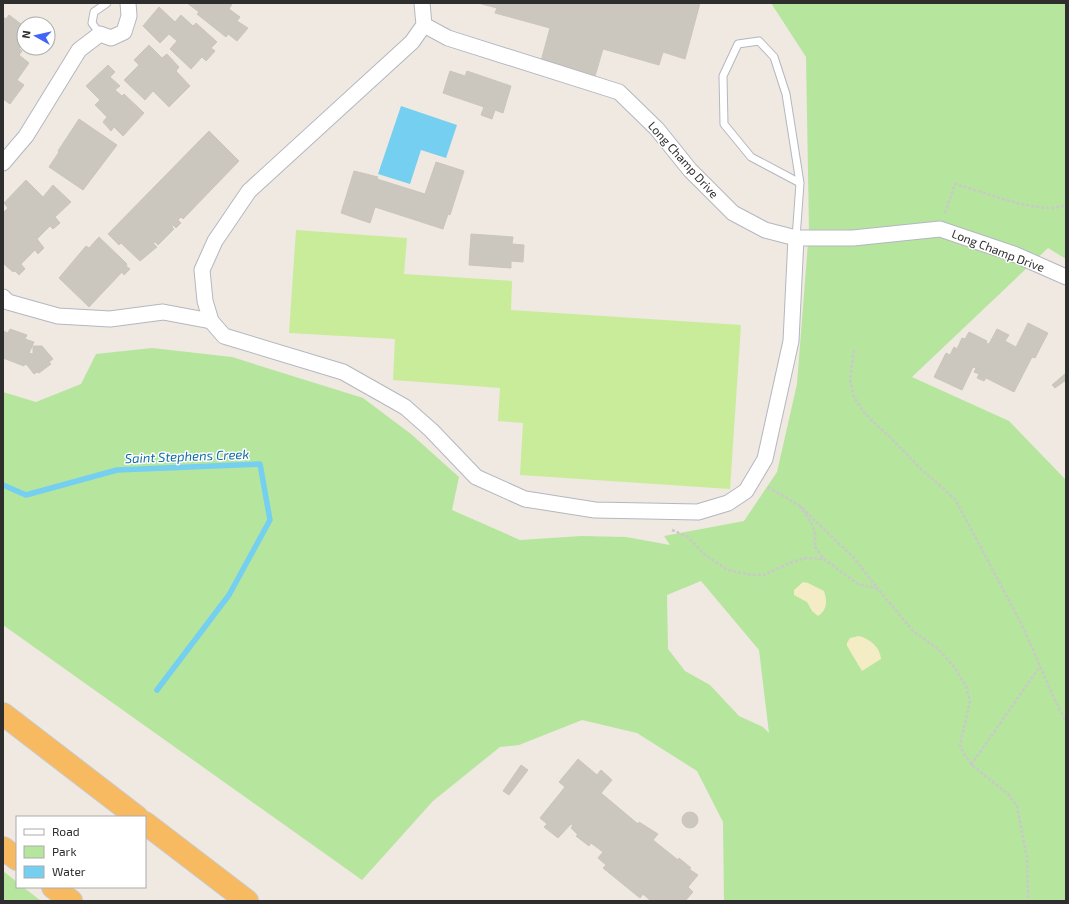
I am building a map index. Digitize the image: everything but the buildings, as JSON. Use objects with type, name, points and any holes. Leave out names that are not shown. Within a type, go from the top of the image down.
[{"type":"highway","points":[[3,714],[136,816]]},
{"type":"highway","points":[[146,824],[246,901]]},
{"type":"highway","points":[[3,848],[16,858]]},
{"type":"highway","points":[[54,888],[71,901]]},
{"type":"street","points":[[3,163],[26,136],[79,50],[100,34],[111,38],[124,32],[129,16],[128,3]]},
{"type":"street","points":[[422,3],[424,25],[412,42],[249,191],[216,241],[202,270],[205,301],[211,321],[224,336],[343,372],[405,407],[431,430],[476,477],[525,499],[595,510],[698,512],[728,503],[746,491],[765,459],[791,341],[796,238]]},
{"type":"street","name":"Long Champ Drive","points":[[424,25],[448,38],[619,92],[657,129],[690,170],[733,213],[764,230],[796,238],[853,238],[940,229],[1014,254],[1066,277]]},
{"type":"street","points":[[3,296],[8,302],[58,316],[110,319],[163,312],[211,321]]},
{"type":"lane","points":[[100,34],[92,23],[94,12],[107,3]]},
{"type":"lane","points":[[796,238],[800,184],[786,94],[774,57],[759,41],[738,44],[723,76],[724,124],[751,157],[800,184]]},
{"type":"path","points":[[940,229],[955,184],[988,193],[1000,199],[1037,207],[1051,208],[1066,206]]},
{"type":"path","points":[[854,350],[850,389],[862,410],[955,499],[1022,625],[1066,721]]},
{"type":"path","points":[[754,479],[800,506],[854,558],[913,631],[938,649],[955,668],[966,686],[970,701],[960,744],[971,765],[1008,794],[1017,806],[1028,858],[1028,901]]},
{"type":"path","points":[[800,506],[812,524],[815,533],[815,547],[824,559],[858,584],[878,589]]},
{"type":"path","points":[[672,530],[688,537],[705,555],[728,570],[764,575],[792,562],[806,558],[824,559]]},
{"type":"path","points":[[971,765],[1040,666]]},
{"type":"green space","points":[[771,3],[1066,3],[1066,259],[1048,248],[912,377],[1009,421],[1066,480],[1066,901],[724,901],[723,822],[697,771],[637,733],[582,720],[519,745],[500,747],[433,801],[362,880],[3,625],[3,392],[36,402],[81,384],[96,354],[152,348],[232,357],[363,398],[411,434],[459,477],[452,510],[520,540],[582,536],[626,537],[670,545],[664,536],[744,521],[777,472],[797,384],[809,230],[806,57]],"holes":[[[701,581],[759,650],[769,733],[763,727],[739,716],[710,685],[685,671],[668,649],[667,595]]]},
{"type":"green space","points":[[296,230],[407,238],[404,274],[512,281],[511,310],[741,325],[730,489],[520,475],[523,423],[498,421],[500,388],[393,380],[395,339],[289,333]]},
{"type":"green space","points":[[3,871],[16,881],[16,888],[24,888],[41,901],[3,901]]},
{"type":"sand","points":[[803,582],[824,591],[826,605],[824,611],[818,616],[812,611],[807,602],[794,595],[794,590]]},
{"type":"sand","points":[[859,636],[874,644],[879,651],[881,659],[862,671],[847,646],[850,638]]},
{"type":"water","points":[[401,106],[457,125],[446,158],[421,150],[410,184],[378,174]]},
{"type":"waterway","name":"Saint Stephens Creek","points":[[3,485],[26,495],[117,470],[260,464],[270,520],[229,595],[157,690]]}]
